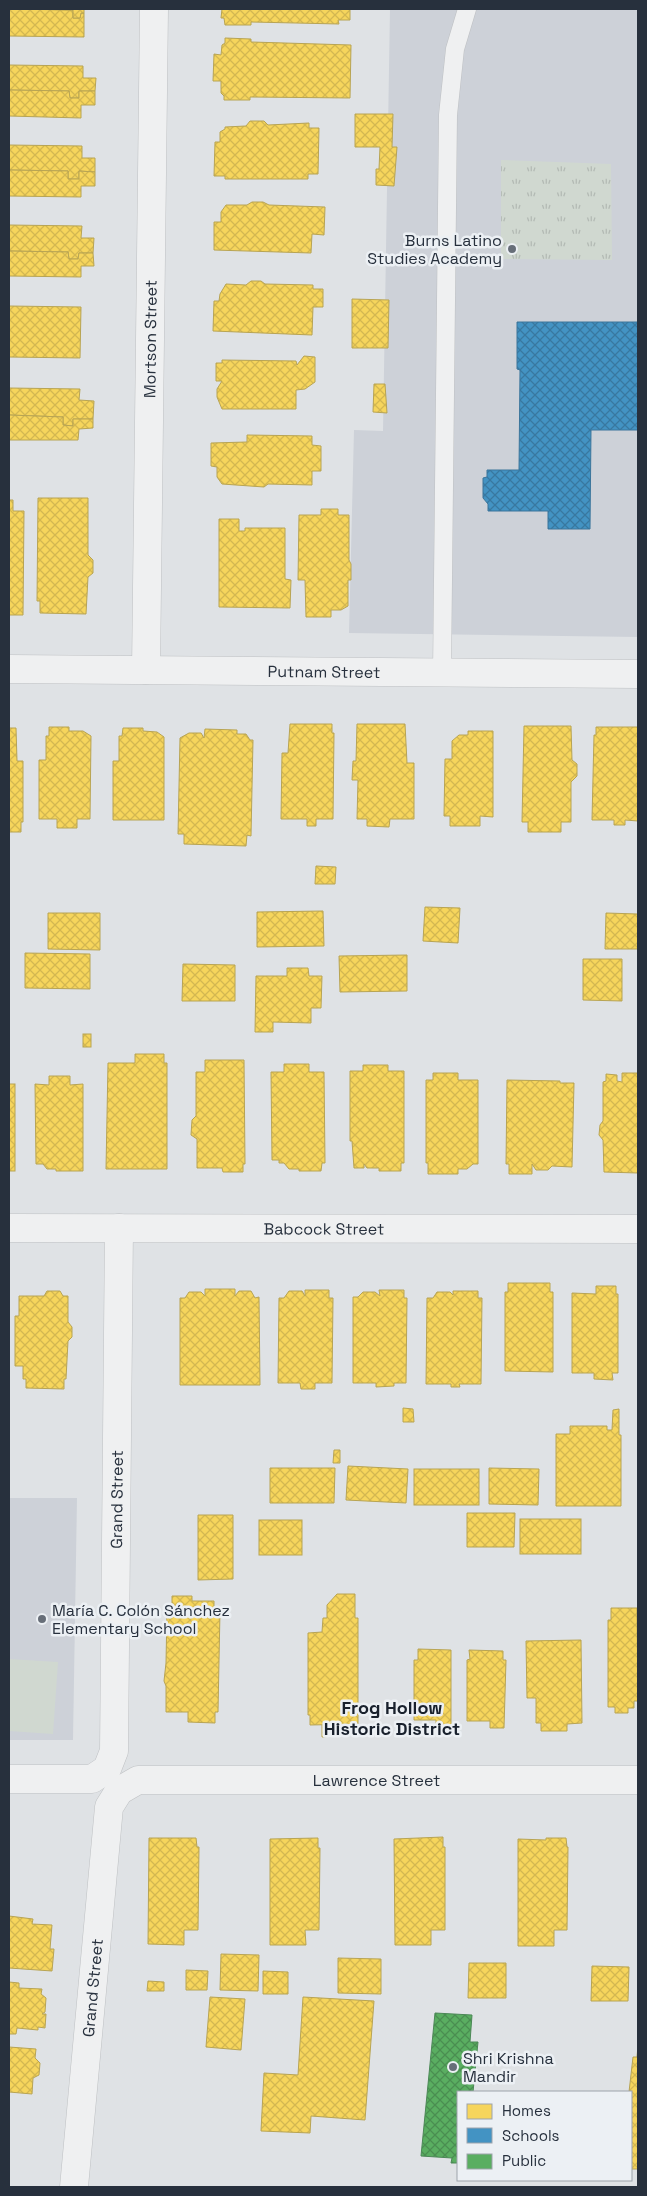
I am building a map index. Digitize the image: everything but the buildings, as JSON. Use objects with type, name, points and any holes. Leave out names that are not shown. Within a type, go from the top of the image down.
[{"type":"street","name":"Mortson Street","points":[[146,670],[154,9]]},
{"type":"street","name":"Putnam Street","points":[[9,669],[638,674]]},
{"type":"street","name":"Babcock Street","points":[[9,1228],[638,1229]]},
{"type":"street","name":"Grand Street","points":[[74,2187],[113,1780],[119,1228]]},
{"type":"street","name":"Lawrence Street","points":[[9,1779],[638,1780]]},
{"type":"lane","points":[[442,673],[448,115],[455,49],[467,9]]},
{"type":"shaded area","name":"Burns Latino Studies Academy","points":[[390,9],[638,9],[638,637],[349,633],[354,430],[383,431]]},
{"type":"shaded area","name":"María C. Colón Sánchez Elementary School","points":[[9,1498],[77,1498],[73,1740],[9,1740]]},
{"type":"green space","points":[[501,160],[611,164],[612,260],[501,259]]},
{"type":"green space","points":[[9,1659],[58,1662],[53,1734],[9,1731]]},
{"type":"place","name":"Burns Latino Studies Academy","points":[[512,249]]},
{"type":"place","name":"María C. Colón Sánchez Elementary School","points":[[42,1619]]},
{"type":"place","name":"Shri Krishna Mandir","points":[[453,2067]]},
{"type":"district","name":"Frog Hollow Historic District","points":[[392,1717]]}]
